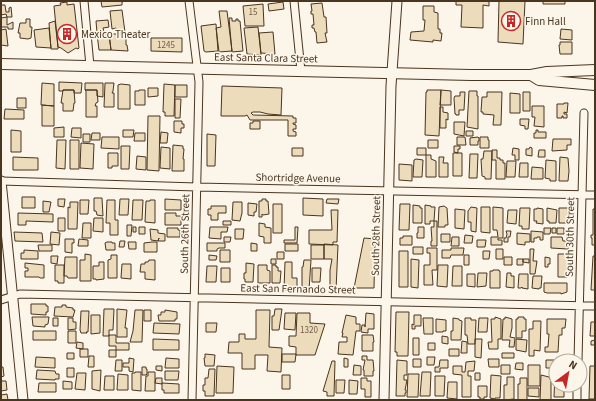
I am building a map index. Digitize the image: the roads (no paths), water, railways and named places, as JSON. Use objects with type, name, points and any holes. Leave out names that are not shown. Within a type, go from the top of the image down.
[{"type":"main road","name":"East Santa Clara Street","points":[[1,64],[471,75],[531,75],[547,72],[595,70]]},
{"type":"main road","name":"East Santa Clara Street","points":[[531,75],[539,80],[595,84]]},
{"type":"street","points":[[84,1],[90,52],[90,66]]},
{"type":"street","name":"South 26th Street","points":[[189,1],[199,82],[192,400]]},
{"type":"street","points":[[294,1],[301,71]]},
{"type":"street","name":"South 28th Street","points":[[384,400],[392,72],[398,1]]},
{"type":"street","name":"South 30th Street","points":[[578,353],[584,113]]},
{"type":"street","points":[[1,181],[23,400]]},
{"type":"street","name":"Shortridge Avenue","points":[[1,181],[196,187],[595,195]]},
{"type":"street","name":"East San Fernando Street","points":[[1,300],[20,294],[195,299],[386,301],[595,306]]},
{"type":"place","name":"Finn Hall","points":[[511,21]]},
{"type":"place","name":"Mexico Theater","points":[[67,34]]}]
